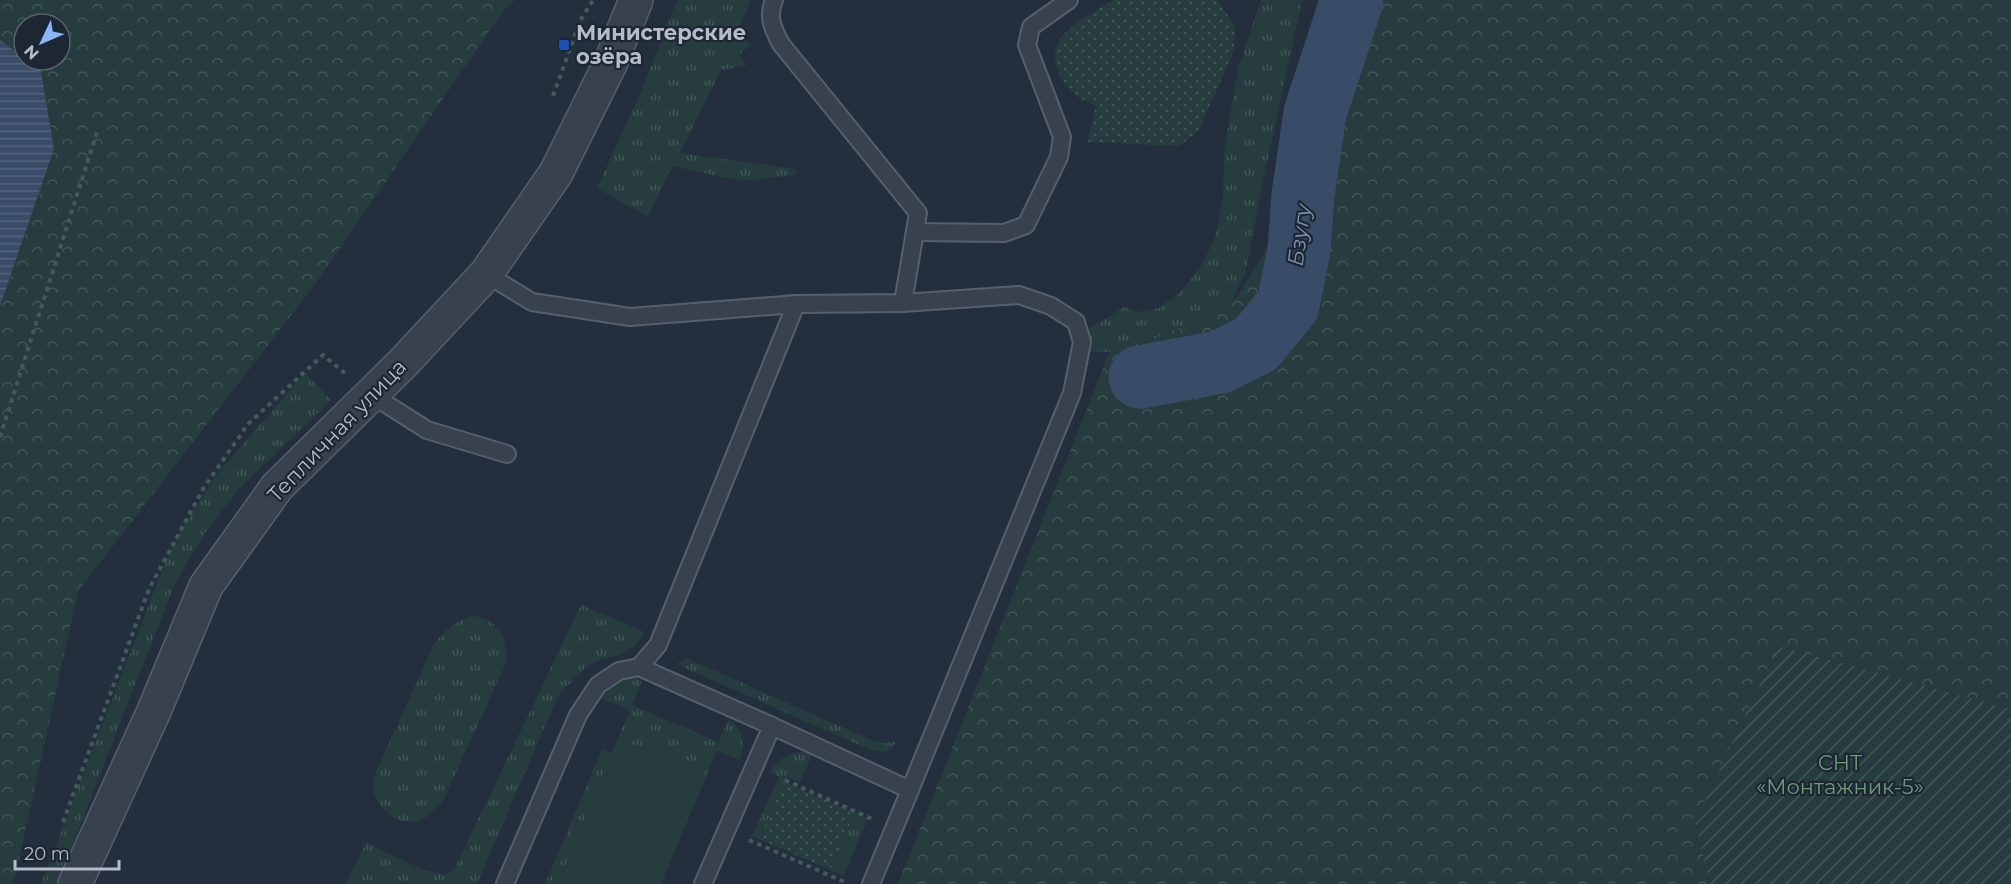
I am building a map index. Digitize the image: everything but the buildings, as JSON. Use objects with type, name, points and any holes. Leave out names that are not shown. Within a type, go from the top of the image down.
[{"type":"street","name":"Тепличная улица","points":[[75,884],[154,711],[206,586],[277,487],[432,334],[486,274],[556,173],[610,64],[636,0]]},
{"type":"lane","points":[[774,0],[771,26],[781,44],[918,213],[903,303]]},
{"type":"lane","points":[[915,232],[1004,233],[1026,225],[1059,157],[1062,137],[1027,45],[1031,27],[1069,0]]},
{"type":"lane","points":[[486,274],[532,302],[630,317],[796,304],[903,303],[1020,295],[1052,306],[1076,322],[1082,342],[1072,393],[871,884]]},
{"type":"lane","points":[[639,667],[658,645],[796,304]]},
{"type":"lane","points":[[372,395],[427,430],[507,454]]},
{"type":"lane","points":[[505,884],[578,715],[598,685],[619,670],[639,667],[910,790]]},
{"type":"lane","points":[[703,884],[772,726]]},
{"type":"path","points":[[551,105],[559,76],[580,21],[593,0]]},
{"type":"path","points":[[0,437],[97,132]]},
{"type":"path","points":[[785,780],[876,820]]},
{"type":"path","points":[[747,838],[850,884]]},
{"type":"green space","points":[[0,0],[515,0],[506,7],[313,287],[78,591],[15,877],[11,884],[0,884],[0,306],[54,149],[41,72],[72,72],[72,12],[12,12],[12,49],[0,40]]},
{"type":"green space","points":[[677,0],[751,0],[738,29],[750,45],[739,55],[747,65],[721,70],[680,153],[797,169],[795,175],[741,181],[672,166],[648,217],[597,188],[640,94]]},
{"type":"green space","points":[[1113,0],[1217,0],[1235,26],[1234,51],[1198,132],[1179,146],[1088,142],[1096,106],[1075,95],[1063,82],[1056,65],[1056,48],[1059,40],[1070,28]]},
{"type":"green space","points":[[1261,0],[1302,0],[1246,271],[1230,304],[1216,318],[1138,352],[1084,352],[1088,330],[1124,307],[1138,312],[1159,308],[1177,295],[1199,270],[1215,238],[1223,200],[1224,152],[1238,68]]},
{"type":"green space","points":[[1328,0],[2011,0],[2011,709],[1778,646],[1695,822],[1710,884],[898,884],[1110,351],[1158,337],[1203,319],[1238,296],[1267,249],[1282,168],[1309,52]]},
{"type":"green space","points":[[305,373],[331,400],[238,490],[204,534],[175,584],[57,884],[41,884],[175,540],[217,474]]},
{"type":"green space","points":[[581,605],[641,630],[644,635],[633,647],[621,655],[599,660],[586,667],[559,694],[477,884],[345,884],[366,843],[424,870],[444,875],[454,870]]},
{"type":"green space","points":[[471,616],[488,620],[500,630],[506,645],[506,663],[444,799],[434,811],[421,820],[404,822],[398,820],[382,807],[375,796],[373,786],[376,772],[434,644],[451,627]]},
{"type":"green space","name":"СНТ «Монтажник-5»","points":[[1778,646],[2011,709],[2011,884],[1710,884],[1695,822]]},
{"type":"green space","points":[[686,658],[871,740],[886,743],[898,741],[892,748],[884,751],[866,748],[680,666],[678,662]]},
{"type":"green space","points":[[632,677],[642,681],[632,705],[718,742],[729,719],[737,727],[742,737],[743,748],[740,760],[717,750],[707,775],[618,738],[630,710],[601,698],[614,685]]},
{"type":"green space","points":[[618,738],[707,775],[661,884],[558,884]]},
{"type":"green space","points":[[602,749],[612,753],[558,884],[545,884]]},
{"type":"green space","points":[[803,752],[812,755],[800,782],[787,777],[759,839],[752,836],[779,777],[770,772],[784,758]]},
{"type":"green space","points":[[784,782],[855,813],[830,870],[759,839]]},
{"type":"green space","points":[[855,813],[868,819],[843,876],[830,870]]},
{"type":"water","points":[[0,40],[12,49],[12,72],[41,72],[54,149],[0,306]]},
{"type":"waterway","name":"Бзугу","points":[[1140,377],[1220,362],[1256,344],[1288,305],[1299,250],[1303,195],[1315,113],[1352,0]]},
{"type":"place","name":"Министерские озёра","points":[[564,45]]}]
